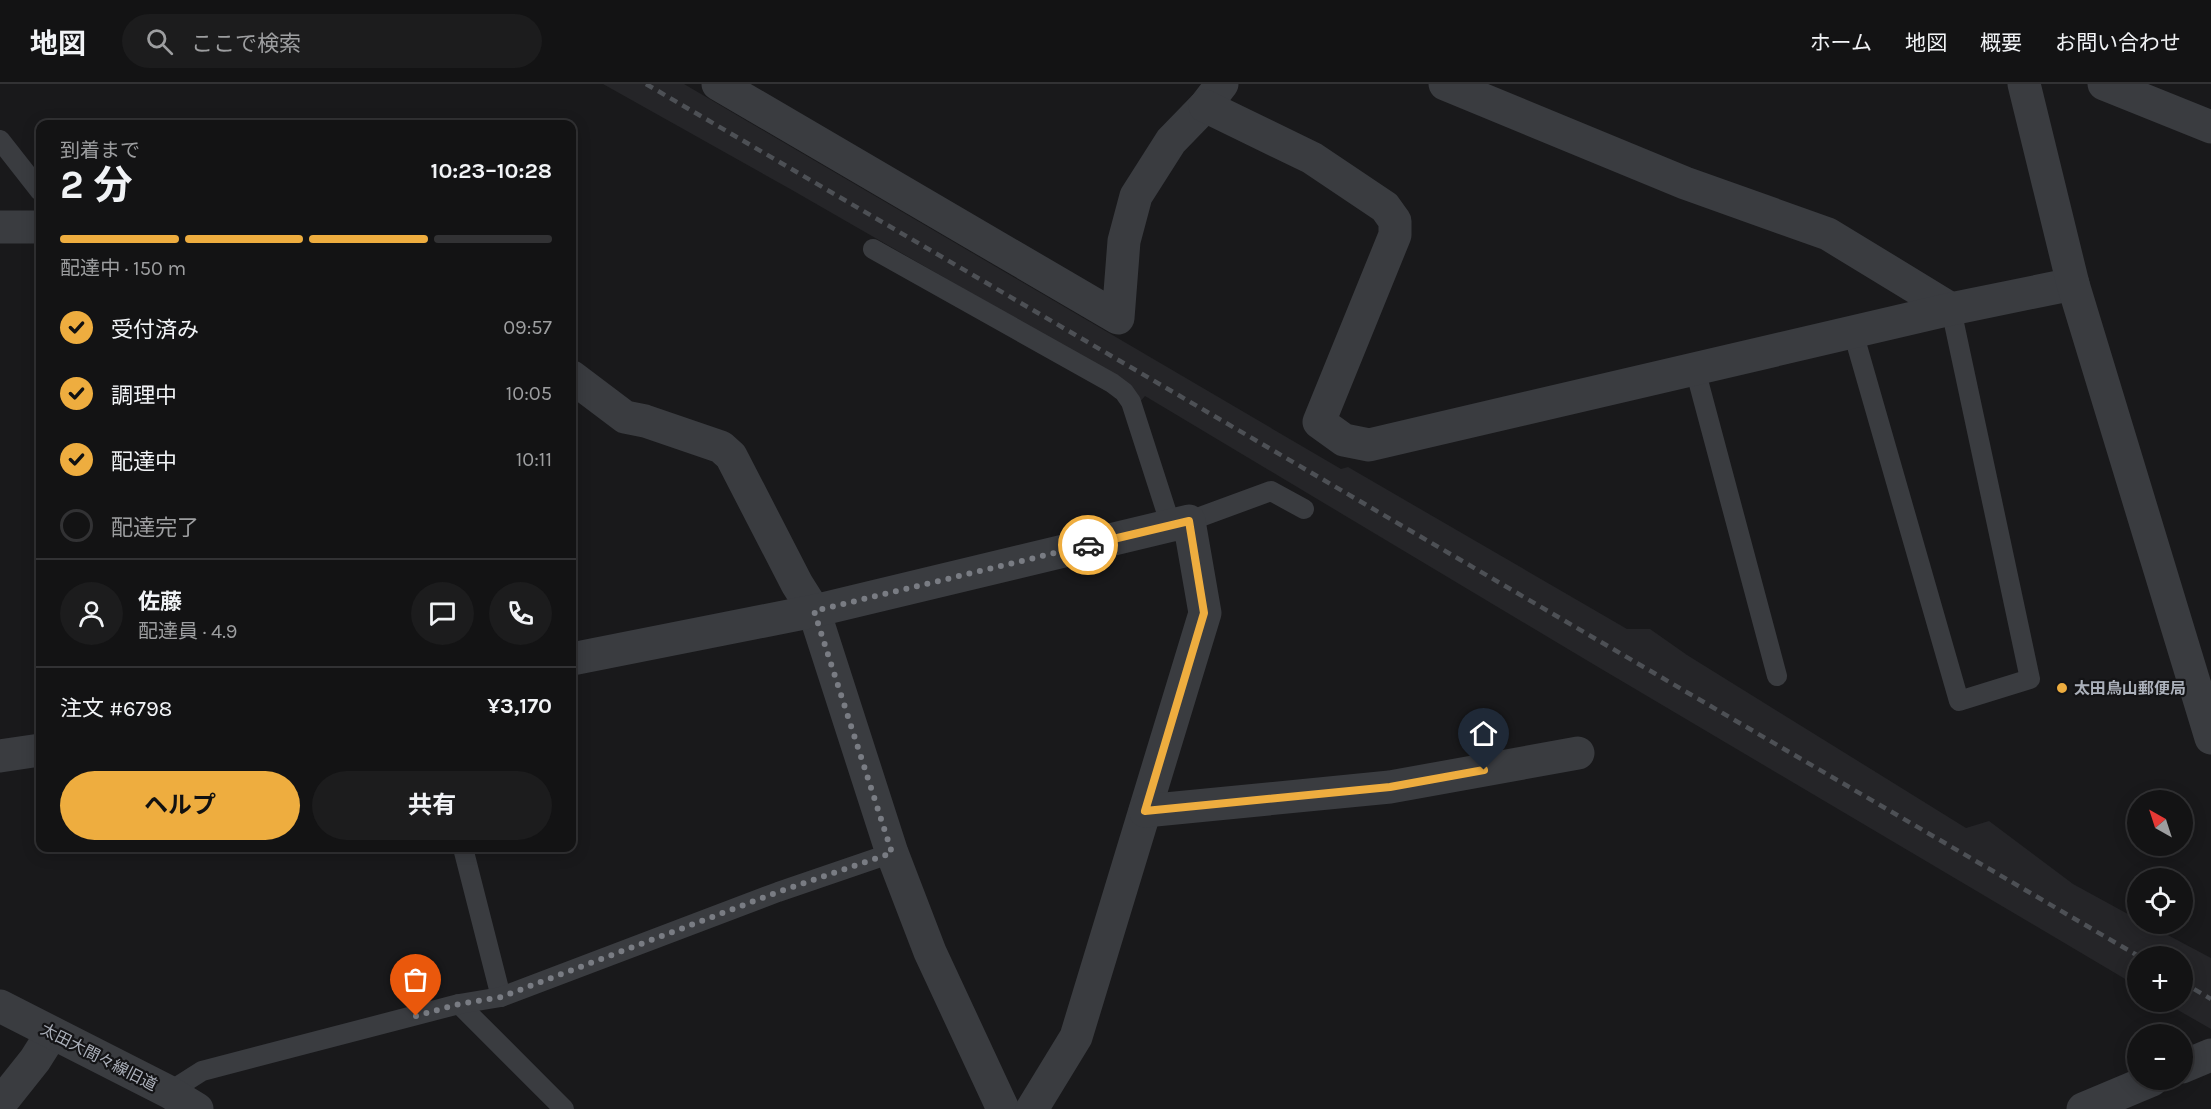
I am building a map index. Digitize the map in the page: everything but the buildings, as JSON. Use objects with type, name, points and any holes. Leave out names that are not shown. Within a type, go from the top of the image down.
[{"type":"street","points":[[718,84],[1118,318],[1124,242],[1136,196],[1171,141],[1213,95],[1385,207],[1395,221],[1395,234],[1319,422],[1344,440],[1369,445],[1951,309],[2073,284]]},
{"type":"street","points":[[1445,84],[1685,183],[1828,234],[1951,309]]},
{"type":"street","points":[[2024,84],[2073,284],[2211,738]]},
{"type":"street","points":[[2104,84],[2211,127]]},
{"type":"street","points":[[0,227],[36,227]]},
{"type":"street","points":[[576,380],[625,417],[645,421],[721,447],[731,456],[797,584],[814,611],[892,853],[930,952],[1003,1109]]},
{"type":"street","points":[[576,658],[814,611],[1180,524],[1204,613],[1076,1037],[1032,1109]]},
{"type":"street","points":[[0,756],[36,751]]},
{"type":"street","points":[[1145,811],[1390,787],[1578,753]]},
{"type":"street","name":"太田大間々線旧道","points":[[0,1006],[169,1092],[197,1109]]},
{"type":"street","points":[[0,1104],[35,1060],[52,1033]]},
{"type":"street","points":[[2193,1062],[2211,1055]]},
{"type":"street","points":[[2083,1109],[2128,1090]]},
{"type":"lane","points":[[0,140],[36,186]]},
{"type":"lane","points":[[873,249],[1112,383],[1124,392],[1131,402],[1180,524],[1271,491],[1304,509]]},
{"type":"lane","points":[[1853,332],[1959,701],[2030,679],[1951,309]]},
{"type":"lane","points":[[1695,369],[1777,676]]},
{"type":"lane","points":[[464,852],[501,997]]},
{"type":"lane","points":[[169,1092],[202,1071],[459,1004],[501,997],[778,892],[892,853]]},
{"type":"lane","points":[[459,1004],[564,1109]]},
{"type":"shaded area","points":[[603,84],[684,84],[1341,469],[1348,467],[1627,629],[1650,629],[1687,655],[1966,828],[1989,821],[2073,884],[2127,914],[2127,934],[2166,934],[2188,946],[2127,946],[2127,980],[1145,396],[1139,403],[1129,384]]},
{"type":"shaded area","points":[[2193,948],[2211,958],[2211,1029],[2181,1012],[2193,1012]]},
{"type":"railway","points":[[646,84],[2127,949]]},
{"type":"railway","points":[[2193,988],[2211,999]]},
{"type":"way so far","points":[[416,1016],[459,1004],[501,997],[778,892],[892,853],[814,611],[1088,545]]},
{"type":"place","name":"太田鳥山郵便局","points":[[2062,688]]},
{"type":"route","points":[[1088,545],[1189,521],[1204,613],[1145,811],[1390,787],[1484,770]]}]
